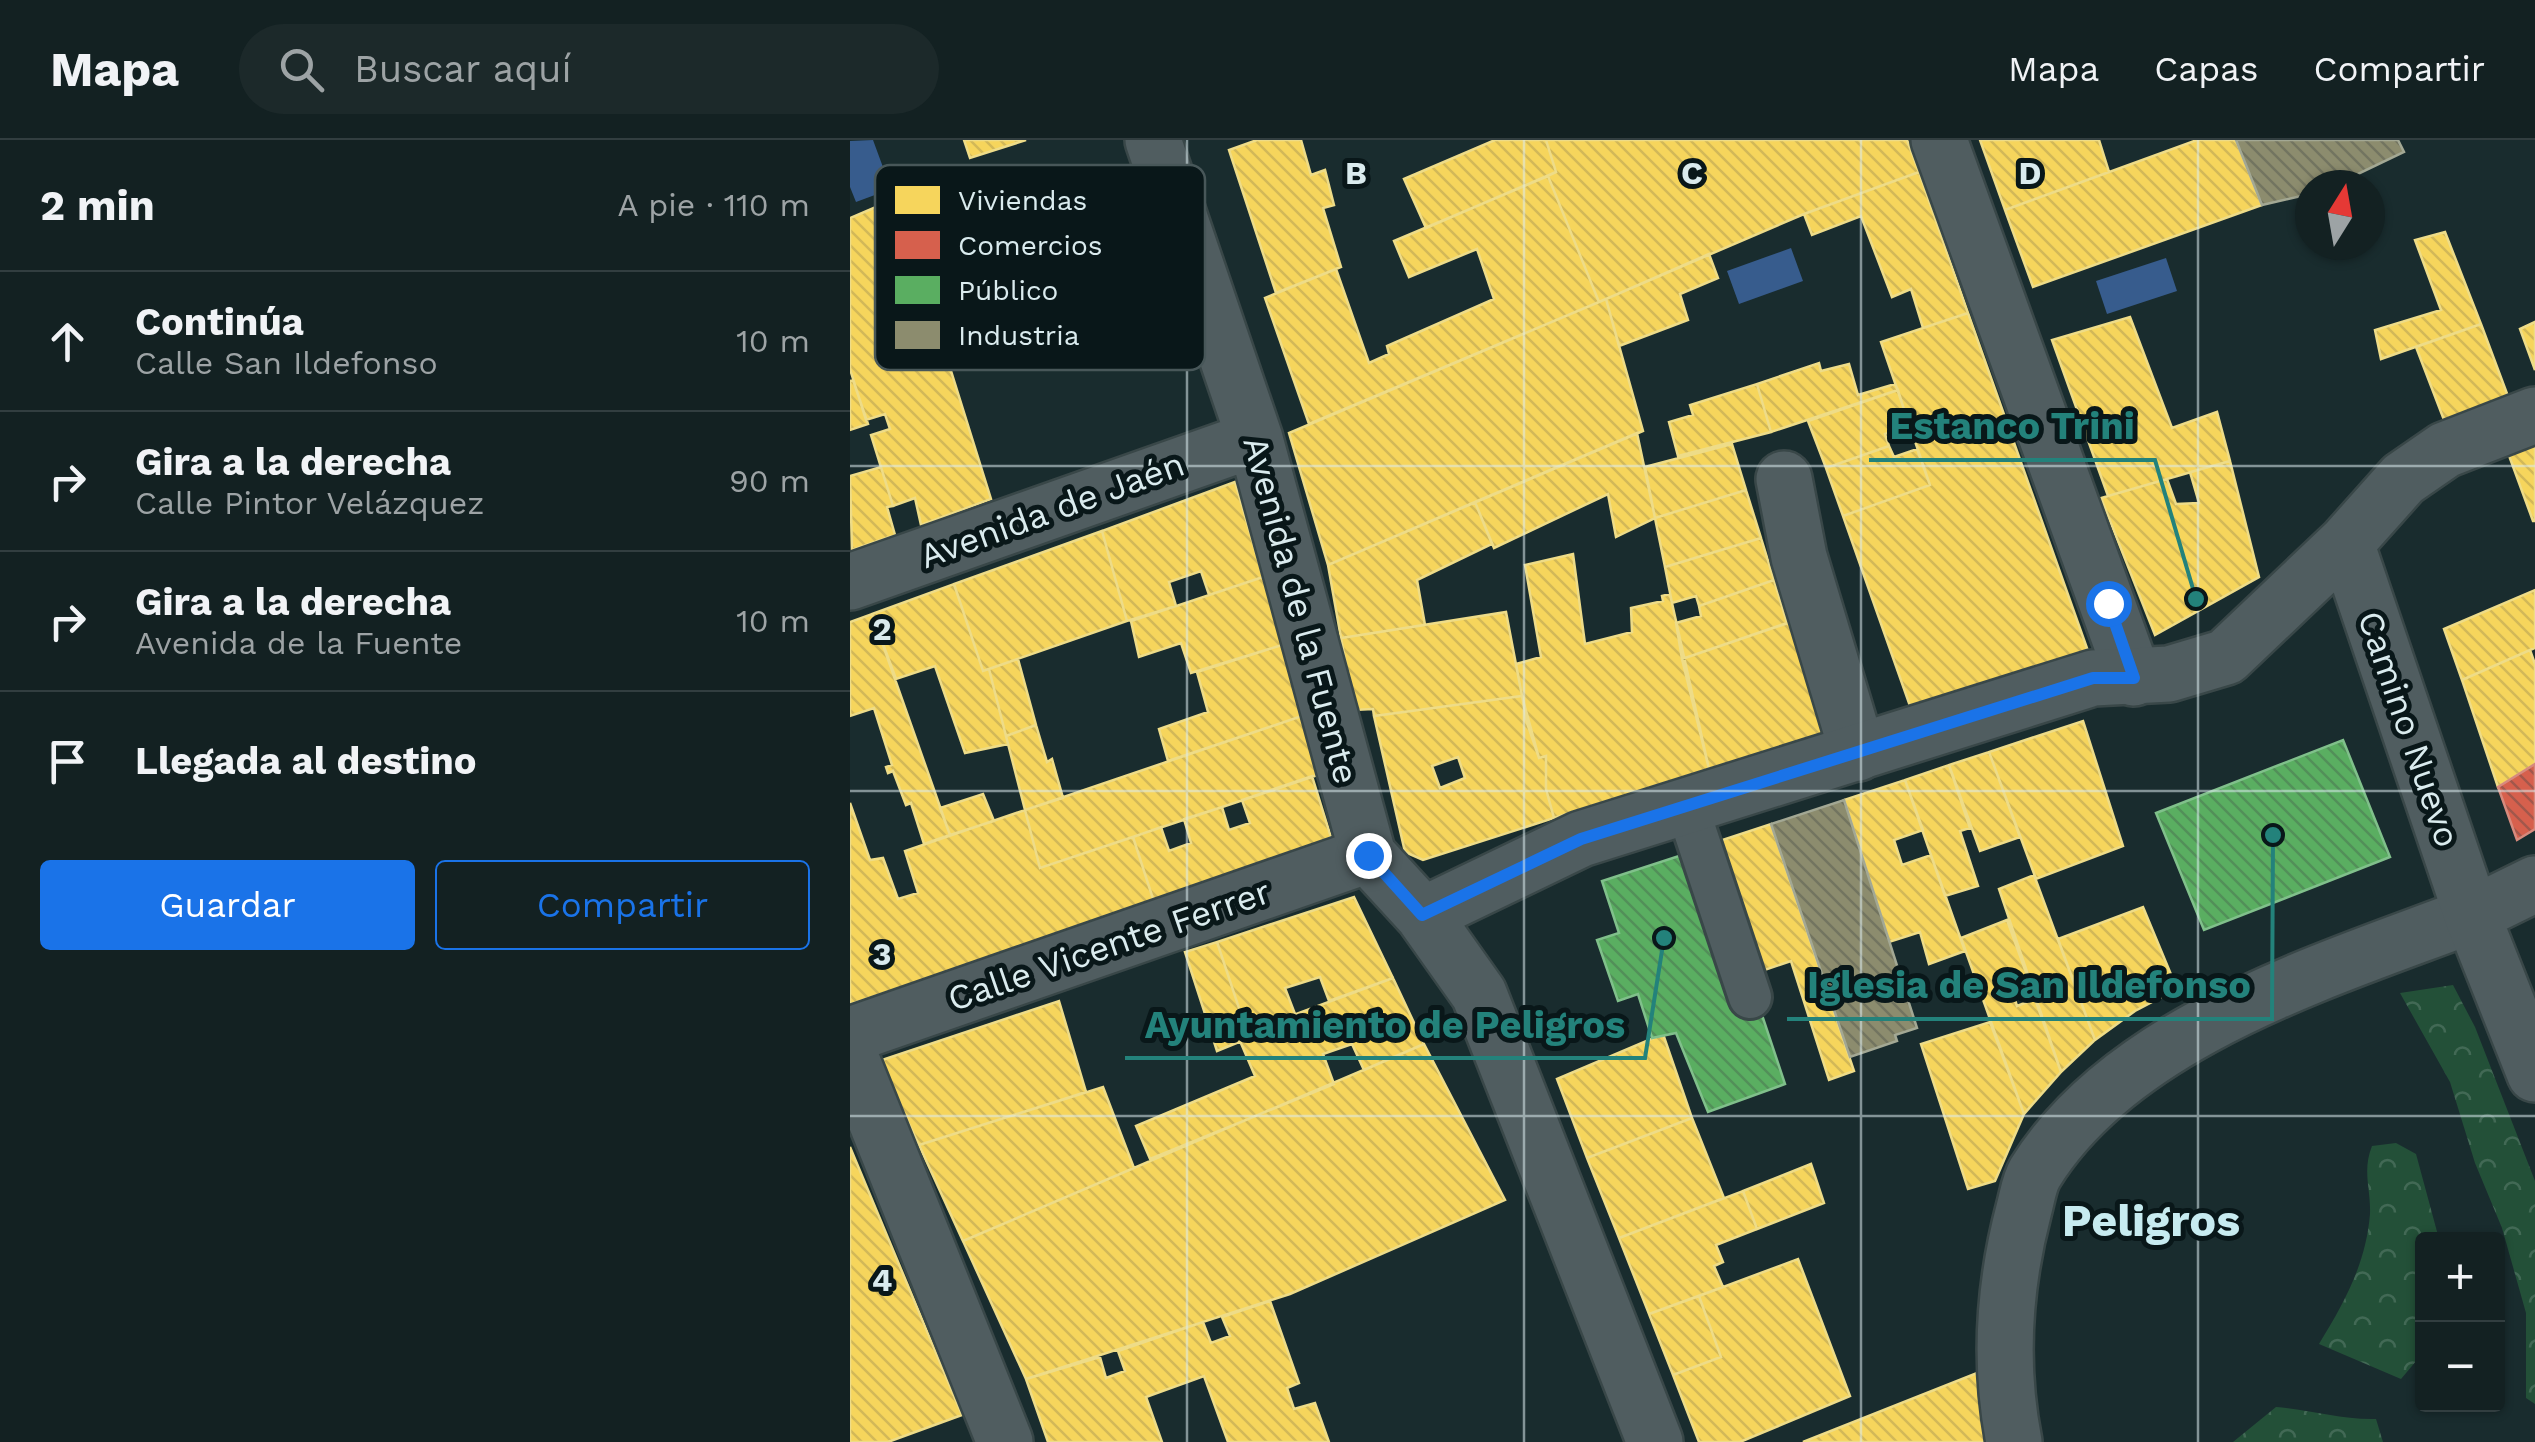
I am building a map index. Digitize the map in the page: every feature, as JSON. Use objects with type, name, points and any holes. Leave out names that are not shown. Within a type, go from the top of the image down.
[{"type":"street","name":"Avenida de la Fuente","points":[[1153,140],[1161,165]]},
{"type":"street","points":[[1939,140],[2134,678]]},
{"type":"street","name":"Avenida de la Fuente","points":[[1205,294],[1254,439],[1368,855],[1422,915],[1479,994],[1655,1442]]},
{"type":"street","points":[[1422,915],[1581,839],[2093,678],[2169,674],[2226,656],[2346,543],[2403,479],[2446,450],[2535,415]]},
{"type":"street","name":"Avenida de Jaén","points":[[850,582],[1254,439]]},
{"type":"street","points":[[1784,479],[1799,557],[1858,754]]},
{"type":"street","name":"Camino Nuevo","points":[[2346,543],[2472,915],[2535,1074]]},
{"type":"street","points":[[1688,807],[1750,997]]},
{"type":"street","name":"Calle Vicente Ferrer","points":[[850,1035],[1368,855]]},
{"type":"street","points":[[2014,1442],[2004,1392],[2010,1263],[2033,1176],[2093,1102],[2162,1050],[2290,986],[2472,915],[2535,884]]},
{"type":"street","points":[[850,1056],[997,1440]]},
{"type":"green space","points":[[2453,985],[2475,1027],[2535,1181],[2535,1404],[2526,1398],[2526,1313],[2505,1232],[2475,1163],[2450,1082],[2400,993]]},
{"type":"green space","points":[[2396,1143],[2416,1154],[2437,1232],[2415,1232],[2415,1362],[2401,1379],[2319,1344],[2345,1298],[2364,1250],[2370,1214],[2367,1172],[2372,1146]]},
{"type":"green space","points":[[2276,1407],[2376,1419],[2383,1442],[2233,1442]]},
{"type":"water","points":[[873,140],[882,165],[875,165],[875,195],[856,202],[850,187],[850,141]]},
{"type":"water","points":[[1791,248],[1803,281],[1739,304],[1727,271]]},
{"type":"water","points":[[2166,258],[2177,291],[2107,314],[2096,281]]},
{"type":"building: Viviendas","points":[[964,140],[1026,140],[970,158]]},
{"type":"building: Viviendas","points":[[1257,140],[1301,140],[1311,175],[1325,170],[1334,205],[1323,208],[1341,267],[1276,293],[1229,150]]},
{"type":"building: Viviendas","points":[[1495,140],[1546,140],[1556,172],[1426,228],[1404,179]]},
{"type":"building: Viviendas","points":[[1546,140],[1907,140],[1919,172],[1804,214],[1599,302],[1548,176],[1556,172]]},
{"type":"building: Viviendas","points":[[1980,140],[2099,140],[2109,172],[2005,210]]},
{"type":"building: Viviendas","points":[[2197,140],[2236,140],[2262,205],[2033,287],[2005,210]]},
{"type":"building: Viviendas","points":[[1919,172],[1968,313],[1923,328],[1911,289],[1892,297],[1861,216],[1812,235],[1804,214]]},
{"type":"building: Viviendas","points":[[1548,176],[1599,302],[1309,424],[1265,298],[1336,269],[1369,363],[1389,354],[1387,346],[1494,299],[1477,249],[1409,277],[1394,241]]},
{"type":"building: Viviendas","points":[[875,207],[875,370],[951,370],[991,499],[921,525],[915,498],[893,506],[871,435],[890,429],[885,414],[866,420],[850,369],[850,218]]},
{"type":"building: Viviendas","points":[[2445,232],[2481,324],[2381,359],[2375,330],[2441,310],[2415,240]]},
{"type":"building: Viviendas","points":[[1709,254],[1718,278],[1680,294],[1688,320],[1619,346],[1606,299]]},
{"type":"building: Viviendas","points":[[1606,299],[1643,431],[1328,565],[1289,433]]},
{"type":"building: Viviendas","points":[[1968,313],[2088,651],[1910,706],[1843,516],[1930,485],[1881,342]]},
{"type":"building: Viviendas","points":[[2130,317],[2172,428],[2217,412],[2230,461],[2108,496],[2052,340]]},
{"type":"building: Viviendas","points":[[2535,322],[2535,370],[2520,329]]},
{"type":"building: Viviendas","points":[[2481,324],[2509,399],[2444,420],[2416,347]]},
{"type":"building: Viviendas","points":[[1819,363],[1821,371],[1849,364],[1858,395],[1895,384],[1898,390],[1771,432],[1757,384]]},
{"type":"building: Viviendas","points":[[853,380],[868,424],[850,430],[850,381]]},
{"type":"building: Viviendas","points":[[1757,384],[1771,432],[1678,456],[1669,422],[1693,415],[1690,405]]},
{"type":"building: Viviendas","points":[[1898,390],[1909,425],[1885,434],[1889,446],[1826,468],[1808,421]]},
{"type":"building: Viviendas","points":[[2535,431],[2535,521],[2533,521],[2504,442]]},
{"type":"building: Viviendas","points":[[1637,433],[1655,518],[1616,537],[1608,494],[1494,548],[1475,502]]},
{"type":"building: Viviendas","points":[[1732,444],[1746,490],[1655,518],[1645,467]]},
{"type":"building: Viviendas","points":[[1889,446],[1894,457],[1917,449],[1930,485],[1843,516],[1826,468]]},
{"type":"building: Viviendas","points":[[2230,461],[2259,577],[2155,635],[2101,498],[2167,479],[2176,504],[2199,503],[2190,472]]},
{"type":"building: Viviendas","points":[[881,467],[893,506],[887,507],[895,535],[852,550],[850,476]]},
{"type":"building: Viviendas","points":[[1235,482],[1263,577],[1209,595],[1201,571],[1169,582],[1176,606],[1127,621],[1102,531]]},
{"type":"building: Viviendas","points":[[1746,490],[1761,538],[1665,567],[1655,518]]},
{"type":"building: Viviendas","points":[[1475,502],[1492,544],[1417,580],[1425,625],[1341,638],[1328,565]]},
{"type":"building: Viviendas","points":[[1102,531],[1127,621],[983,671],[954,584]]},
{"type":"building: Viviendas","points":[[1761,538],[1774,580],[1699,606],[1696,596],[1672,603],[1665,567]]},
{"type":"building: Viviendas","points":[[1573,554],[1585,644],[1632,632],[1631,608],[1663,601],[1662,596],[1670,594],[1709,769],[1554,818],[1546,789],[1546,756],[1539,758],[1527,723],[1516,664],[1541,657],[1525,565]]},
{"type":"building: Viviendas","points":[[1263,577],[1282,645],[1191,673],[1181,643],[1139,657],[1131,621]]},
{"type":"building: Viviendas","points":[[1774,580],[1787,623],[1682,659],[1676,623],[1701,616],[1699,606]]},
{"type":"building: Viviendas","points":[[954,584],[983,671],[989,669],[1008,744],[965,753],[935,666],[896,679],[872,614]]},
{"type":"building: Viviendas","points":[[2535,590],[2535,648],[2462,680],[2444,629]]},
{"type":"building: Viviendas","points":[[1506,612],[1522,696],[1374,716],[1373,709],[1354,710],[1341,638]]},
{"type":"building: Viviendas","points":[[872,614],[950,835],[924,844],[911,803],[906,805],[893,771],[888,773],[886,767],[892,765],[874,708],[850,716],[850,622]]},
{"type":"building: Viviendas","points":[[1791,622],[1826,733],[1709,769],[1682,659]]},
{"type":"building: Viviendas","points":[[1282,645],[1302,716],[1168,761],[1159,729],[1208,712],[1197,672]]},
{"type":"building: Viviendas","points":[[2530,650],[2535,664],[2535,764],[2498,787],[2462,680]]},
{"type":"building: Viviendas","points":[[1018,659],[1036,725],[1006,736],[989,669]]},
{"type":"building: Viviendas","points":[[1522,696],[1539,758],[1546,756],[1546,789],[1554,818],[1423,860],[1405,852],[1374,716]],"holes":[[[1458,757],[1465,778],[1440,788],[1432,766]]]},
{"type":"building: Viviendas","points":[[1302,716],[1318,775],[1040,868],[1025,810]]},
{"type":"building: Viviendas","points":[[2083,721],[2123,846],[2036,879],[1989,752]]},
{"type":"building: Viviendas","points":[[1036,725],[1047,762],[1052,759],[1063,798],[1025,810],[1006,736]]},
{"type":"building: Viviendas","points":[[1989,752],[2020,837],[1980,851],[1949,765]]},
{"type":"building: Viviendas","points":[[1949,765],[1970,828],[1960,831],[1978,886],[1945,896],[1905,780]]},
{"type":"building: Viviendas","points":[[1312,776],[1334,847],[1155,905],[1133,837],[1161,827],[1169,851],[1191,843],[1184,819],[1222,807],[1229,830],[1250,823],[1242,800]]},
{"type":"building: Viviendas","points":[[1905,780],[1923,830],[1894,840],[1902,865],[1931,855],[1965,951],[1929,964],[1920,932],[1889,942],[1844,800]]},
{"type":"building: Viviendas","points":[[983,794],[994,821],[950,835],[940,808]]},
{"type":"building: Viviendas","points":[[850,803],[870,860],[883,858],[898,899],[918,893],[905,851],[1025,810],[1040,868],[1133,837],[1155,905],[850,1004]]},
{"type":"building: Viviendas","points":[[1771,824],[1854,1071],[1829,1080],[1791,961],[1750,975],[1707,845]]},
{"type":"building: Viviendas","points":[[2034,875],[2095,1040],[2061,1072],[1999,889]]},
{"type":"building: Viviendas","points":[[1354,897],[1393,978],[1329,1001],[1320,977],[1285,988],[1295,1014],[1280,1020],[1283,1032],[1250,1041],[1217,942]]},
{"type":"building: Viviendas","points":[[2143,907],[2177,989],[2135,1011],[2095,1040],[2058,939]]},
{"type":"building: Viviendas","points":[[2007,920],[2028,978],[2010,985],[2017,1006],[2035,999],[2061,1072],[2024,1114],[1961,938]]},
{"type":"building: Viviendas","points":[[1217,942],[1249,1038],[1217,1051],[1185,952]]},
{"type":"building: Viviendas","points":[[1393,978],[1424,1044],[1364,1070],[1352,1044],[1323,1054],[1334,1084],[1150,1159],[1136,1126],[1255,1076],[1240,1041],[1283,1032],[1280,1020]]},
{"type":"building: Viviendas","points":[[1059,1001],[1086,1092],[919,1145],[879,1061]]},
{"type":"building: Viviendas","points":[[1990,1022],[2024,1114],[1995,1181],[1968,1189],[1921,1044]]},
{"type":"building: Viviendas","points":[[1663,1034],[1692,1118],[1587,1158],[1557,1079]]},
{"type":"building: Viviendas","points":[[1424,1044],[1505,1200],[1290,1294],[1026,1379],[963,1241]]},
{"type":"building: Viviendas","points":[[1103,1087],[1134,1168],[963,1241],[919,1145]]},
{"type":"building: Viviendas","points":[[1692,1118],[1724,1198],[1619,1238],[1587,1158]]},
{"type":"building: Viviendas","points":[[850,1147],[962,1415],[888,1442],[850,1442]]},
{"type":"building: Viviendas","points":[[1811,1164],[1824,1203],[1757,1229],[1743,1191]]},
{"type":"building: Viviendas","points":[[1743,1191],[1757,1229],[1716,1245],[1723,1262],[1714,1266],[1723,1287],[1649,1314],[1619,1238]]},
{"type":"building: Viviendas","points":[[1798,1259],[1850,1396],[1740,1442],[1699,1442],[1673,1375],[1721,1357],[1699,1296]]},
{"type":"building: Viviendas","points":[[1699,1296],[1721,1357],[1673,1375],[1649,1314]]},
{"type":"building: Viviendas","points":[[1270,1301],[1299,1383],[1287,1388],[1294,1409],[1315,1403],[1329,1442],[1228,1442],[1204,1376],[1146,1397],[1162,1442],[1048,1442],[1026,1379],[1100,1357],[1106,1378],[1125,1371],[1118,1351],[1203,1322],[1211,1343],[1230,1336],[1222,1317]]},
{"type":"building: Viviendas","points":[[1977,1373],[1987,1442],[1803,1442]]},
{"type":"building: Comercios","points":[[2535,764],[2535,829],[2517,840],[2498,787]]},
{"type":"building: Público","points":[[2343,740],[2390,857],[2204,930],[2156,813]]},
{"type":"building: Público","points":[[1685,854],[1758,1003],[1785,1084],[1708,1112],[1676,1033],[1652,1038],[1638,994],[1618,1001],[1597,940],[1619,933],[1602,881]]},
{"type":"building: Industria","points":[[2236,140],[2398,140],[2404,152],[2366,170],[2295,170],[2295,197],[2262,205]]},
{"type":"building: Industria","points":[[1844,800],[1917,1028],[1895,1035],[1897,1041],[1850,1057],[1771,824]]},
{"type":"place","name":"Estanco Trini","points":[[2196,599]]},
{"type":"place","name":"Iglesia de San Ildefonso","points":[[2273,835]]},
{"type":"place","name":"Ayuntamiento de Peligros","points":[[1664,938]]},
{"type":"district","name":"Peligros","points":[[2151,1220]]},
{"type":"route","points":[[1368,855],[1422,915],[1581,839],[2093,678],[2134,678],[2108,603]]}]
